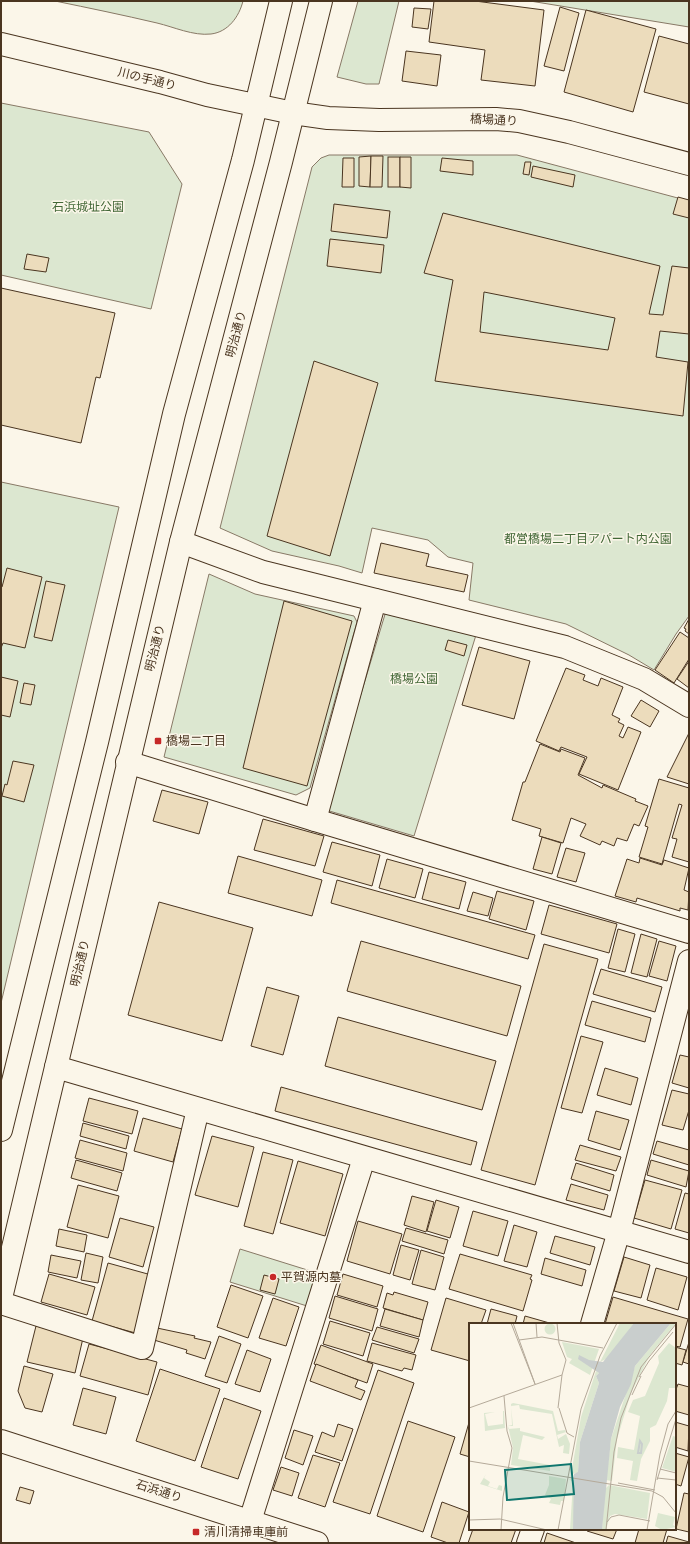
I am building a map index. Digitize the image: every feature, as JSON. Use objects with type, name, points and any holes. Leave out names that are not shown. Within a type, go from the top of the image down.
[{"type":"street","points":[[1,1130],[97,742],[174,414],[241,168],[281,1]]},
{"type":"street","name":"明治通り","points":[[1,1298],[181,542],[321,1]]},
{"type":"street","name":"川の手通り","points":[[1,44],[160,82],[207,95],[293,113]]},
{"type":"street","name":"橋場通り","points":[[293,113],[328,118],[379,120],[496,119],[519,121],[569,132],[689,164]]},
{"type":"street","points":[[181,542],[263,572],[565,647],[644,679],[689,706]]},
{"type":"street","points":[[315,820],[375,600]]},
{"type":"street","points":[[128,762],[315,820],[689,932]]},
{"type":"street","points":[[592,1323],[619,1232],[689,961]]},
{"type":"street","points":[[56,1067],[689,1252]]},
{"type":"street","points":[[1,1303],[142,1348],[198,1109]]},
{"type":"street","points":[[250,1521],[364,1158]]},
{"type":"street","name":"石浜通り","points":[[1,1441],[317,1543]]},
{"type":"street","points":[[528,1543],[533,1530]]},
{"type":"green space","points":[[55,1],[243,1],[239,13],[228,27],[217,33],[197,34],[119,14]]},
{"type":"green space","points":[[358,1],[399,1],[379,84],[366,84],[337,77]]},
{"type":"green space","points":[[530,1],[689,1],[689,27]]},
{"type":"green space","name":"石浜城址公園","points":[[1,103],[149,132],[182,184],[151,309],[1,275]]},
{"type":"green space","name":"都営橋場二丁目アパート内公園","points":[[329,155],[517,155],[689,201],[689,616],[654,670],[629,655],[566,624],[469,600],[473,563],[448,557],[428,540],[372,528],[362,573],[339,566],[272,551],[220,528],[312,167],[321,158]]},
{"type":"green space","points":[[1,482],[119,507],[1,1003]]},
{"type":"green space","points":[[209,574],[255,594],[354,616],[357,622],[310,788],[296,795],[164,757]]},
{"type":"green space","name":"橋場公園","points":[[386,611],[476,635],[414,836],[326,810]]},
{"type":"green space","points":[[240,1249],[317,1273],[307,1306],[230,1282]]},
{"type":"building","points":[[434,1],[475,1],[544,10],[535,86],[481,80],[485,50],[429,42]]},
{"type":"building","points":[[560,7],[579,13],[564,71],[544,66]]},
{"type":"building","points":[[414,8],[431,9],[428,29],[412,27]]},
{"type":"building","points":[[586,10],[656,29],[633,112],[564,92]]},
{"type":"building","points":[[659,36],[689,44],[689,104],[644,92]]},
{"type":"building","points":[[406,51],[441,55],[437,86],[402,81]]},
{"type":"building","points":[[371,156],[370,187],[359,186],[359,157]]},
{"type":"building","points":[[371,156],[383,156],[382,187],[370,187]]},
{"type":"building","points":[[388,157],[400,157],[400,187],[388,187]]},
{"type":"building","points":[[400,157],[411,157],[411,188],[400,187]]},
{"type":"building","points":[[343,158],[354,158],[354,187],[342,187]]},
{"type":"building","points":[[442,158],[473,161],[473,175],[440,171]]},
{"type":"building","points":[[525,162],[531,162],[529,175],[523,174]]},
{"type":"building","points":[[533,166],[575,175],[573,187],[531,177]]},
{"type":"building","points":[[678,197],[689,200],[689,218],[673,214]]},
{"type":"building","points":[[334,204],[390,211],[387,238],[331,231]]},
{"type":"building","points":[[443,213],[660,266],[649,314],[663,315],[672,266],[689,268],[689,334],[660,331],[656,357],[688,362],[683,416],[435,381],[453,280],[424,273]],"holes":[[[484,292],[615,318],[608,350],[480,332]]]},
{"type":"building","points":[[330,239],[384,245],[381,273],[327,266]]},
{"type":"building","points":[[27,254],[49,258],[46,272],[24,269]]},
{"type":"building","points":[[1,288],[115,313],[100,378],[96,377],[81,443],[1,425]]},
{"type":"building","points":[[314,361],[378,383],[330,556],[267,536]]},
{"type":"building","points":[[381,543],[429,554],[426,566],[468,575],[464,592],[374,573]]},
{"type":"building","points":[[7,568],[42,577],[25,648],[3,643],[1,648],[1,587]]},
{"type":"building","points":[[46,581],[65,585],[52,641],[34,637]]},
{"type":"building","points":[[284,601],[352,621],[307,786],[243,768]]},
{"type":"building","points":[[689,619],[689,634],[684,628]]},
{"type":"building","points":[[680,632],[689,638],[689,659],[674,683],[655,670]]},
{"type":"building","points":[[448,640],[467,645],[464,656],[445,650]]},
{"type":"building","points":[[479,647],[530,661],[514,719],[462,705]]},
{"type":"building","points":[[689,661],[689,688],[677,679]]},
{"type":"building","points":[[566,668],[585,675],[583,680],[598,686],[601,678],[623,687],[612,715],[620,719],[618,722],[624,725],[619,736],[623,738],[628,727],[641,732],[618,790],[579,774],[587,757],[561,747],[559,751],[536,741]]},
{"type":"building","points":[[1,677],[18,681],[10,717],[1,715]]},
{"type":"building","points":[[24,683],[35,685],[31,705],[20,703]]},
{"type":"building","points":[[641,700],[659,711],[650,727],[631,716]]},
{"type":"building","points":[[689,733],[689,784],[667,777]]},
{"type":"building","points":[[540,744],[560,752],[561,749],[585,758],[578,775],[602,788],[603,785],[636,799],[635,801],[648,806],[639,826],[634,824],[627,841],[617,838],[614,846],[602,841],[600,845],[580,836],[586,824],[571,818],[563,843],[539,836],[541,829],[512,820],[523,782],[525,782]]},
{"type":"building","points":[[13,761],[34,765],[24,802],[2,796],[5,784],[7,785]]},
{"type":"building","points":[[659,779],[689,788],[689,862],[672,857],[677,839],[672,838],[682,805],[679,804],[662,864],[639,857],[648,827],[645,826]]},
{"type":"building","points":[[162,790],[208,802],[199,834],[153,821]]},
{"type":"building","points":[[263,819],[324,836],[315,866],[254,850]]},
{"type":"building","points":[[542,837],[561,843],[552,874],[533,869]]},
{"type":"building","points":[[332,842],[380,855],[372,886],[323,872]]},
{"type":"building","points":[[566,848],[585,853],[576,882],[557,877]]},
{"type":"building","points":[[238,856],[322,880],[312,916],[228,893]]},
{"type":"building","points":[[640,858],[662,865],[664,860],[689,868],[684,890],[689,892],[688,910],[680,908],[680,911],[637,898],[636,902],[615,896],[627,859],[639,863]]},
{"type":"building","points":[[387,859],[423,869],[415,898],[379,888]]},
{"type":"building","points":[[429,872],[466,882],[459,909],[422,899]]},
{"type":"building","points":[[337,880],[535,935],[528,959],[331,903]]},
{"type":"building","points":[[497,891],[534,901],[526,930],[489,919]]},
{"type":"building","points":[[473,892],[493,898],[488,916],[467,911]]},
{"type":"building","points":[[159,902],[253,928],[222,1041],[128,1015]]},
{"type":"building","points":[[549,905],[617,924],[609,953],[541,934]]},
{"type":"building","points":[[618,929],[635,934],[625,972],[608,968]]},
{"type":"building","points":[[641,934],[657,939],[647,977],[631,973]]},
{"type":"building","points":[[361,941],[521,986],[507,1036],[347,991]]},
{"type":"building","points":[[659,941],[676,946],[667,981],[649,976]]},
{"type":"building","points":[[544,944],[598,959],[535,1185],[481,1170]]},
{"type":"building","points":[[601,969],[662,987],[655,1012],[593,994]]},
{"type":"building","points":[[267,987],[299,996],[283,1055],[251,1046]]},
{"type":"building","points":[[592,1001],[651,1018],[645,1042],[585,1025]]},
{"type":"building","points":[[338,1017],[496,1061],[482,1110],[325,1066]]},
{"type":"building","points":[[581,1036],[603,1042],[582,1113],[561,1108]]},
{"type":"building","points":[[680,1055],[689,1057],[689,1088],[672,1083]]},
{"type":"building","points":[[605,1068],[638,1078],[631,1105],[597,1095]]},
{"type":"building","points":[[281,1087],[477,1142],[471,1165],[275,1111]]},
{"type":"building","points":[[672,1090],[689,1094],[689,1110],[683,1130],[662,1125]]},
{"type":"building","points":[[89,1098],[138,1111],[132,1134],[83,1121]]},
{"type":"building","points":[[596,1111],[629,1120],[620,1150],[588,1140]]},
{"type":"building","points":[[143,1118],[182,1129],[173,1162],[134,1151]]},
{"type":"building","points":[[83,1123],[129,1136],[126,1149],[80,1136]]},
{"type":"building","points":[[212,1136],[254,1147],[238,1207],[195,1195]]},
{"type":"building","points":[[80,1140],[127,1153],[123,1171],[75,1158]]},
{"type":"building","points":[[657,1141],[689,1150],[689,1165],[653,1154]]},
{"type":"building","points":[[580,1145],[621,1157],[616,1171],[575,1160]]},
{"type":"building","points":[[263,1152],[293,1160],[273,1234],[244,1226]]},
{"type":"building","points":[[76,1160],[122,1173],[117,1191],[71,1178]]},
{"type":"building","points":[[651,1160],[689,1171],[686,1187],[647,1175]]},
{"type":"building","points":[[298,1161],[343,1174],[325,1236],[280,1223]]},
{"type":"building","points":[[576,1163],[614,1175],[610,1191],[571,1179]]},
{"type":"building","points":[[645,1180],[682,1190],[671,1229],[634,1218]]},
{"type":"building","points":[[571,1184],[608,1195],[604,1210],[566,1200]]},
{"type":"building","points":[[78,1185],[119,1196],[108,1238],[67,1227]]},
{"type":"building","points":[[685,1193],[689,1194],[689,1233],[675,1229]]},
{"type":"building","points":[[412,1196],[434,1202],[426,1232],[404,1225]]},
{"type":"building","points":[[436,1200],[459,1207],[450,1238],[427,1231]]},
{"type":"building","points":[[473,1211],[508,1221],[498,1256],[463,1246]]},
{"type":"building","points":[[120,1218],[154,1227],[143,1267],[109,1257]]},
{"type":"building","points":[[358,1221],[402,1234],[390,1274],[347,1261]]},
{"type":"building","points":[[514,1225],[537,1232],[527,1267],[504,1261]]},
{"type":"building","points":[[406,1228],[448,1240],[444,1254],[402,1241]]},
{"type":"building","points":[[59,1229],[87,1235],[84,1252],[56,1246]]},
{"type":"building","points":[[555,1236],[595,1247],[590,1265],[550,1253]]},
{"type":"building","points":[[401,1245],[419,1250],[410,1280],[393,1275]]},
{"type":"building","points":[[421,1250],[444,1257],[435,1290],[412,1284]]},
{"type":"building","points":[[86,1253],[103,1257],[98,1283],[81,1280]]},
{"type":"building","points":[[460,1254],[532,1275],[530,1279],[532,1280],[523,1311],[449,1289]]},
{"type":"building","points":[[51,1255],[81,1261],[77,1278],[48,1272]]},
{"type":"building","points":[[624,1257],[650,1265],[641,1298],[614,1291]]},
{"type":"building","points":[[545,1258],[586,1270],[582,1286],[541,1274]]},
{"type":"building","points":[[108,1263],[155,1276],[139,1334],[92,1321]]},
{"type":"building","points":[[656,1268],[687,1277],[678,1310],[647,1300]]},
{"type":"building","points":[[49,1274],[95,1287],[87,1315],[41,1302]]},
{"type":"building","points":[[343,1274],[383,1286],[377,1307],[337,1295]]},
{"type":"building","points":[[264,1275],[279,1279],[275,1294],[260,1290]]},
{"type":"building","points":[[231,1285],[263,1296],[248,1338],[217,1327]]},
{"type":"building","points":[[394,1292],[428,1302],[423,1320],[383,1308],[387,1293],[393,1295]]},
{"type":"building","points":[[335,1296],[378,1309],[372,1331],[329,1318]]},
{"type":"building","points":[[613,1297],[688,1319],[680,1347],[676,1346],[676,1323],[605,1323]]},
{"type":"building","points":[[273,1298],[299,1307],[286,1346],[259,1338]]},
{"type":"building","points":[[446,1298],[486,1310],[481,1323],[469,1323],[469,1361],[431,1350]]},
{"type":"building","points":[[385,1309],[423,1320],[419,1337],[380,1326]]},
{"type":"building","points":[[491,1309],[517,1316],[515,1323],[487,1323]]},
{"type":"building","points":[[525,1316],[550,1323],[523,1323]]},
{"type":"building","points":[[330,1321],[370,1333],[363,1356],[323,1344]]},
{"type":"building","points":[[36,1326],[83,1338],[75,1373],[27,1362]]},
{"type":"building","points":[[377,1327],[419,1339],[414,1353],[372,1340]]},
{"type":"building","points":[[157,1328],[195,1336],[194,1338],[211,1342],[205,1359],[186,1353],[187,1350],[154,1340]]},
{"type":"building","points":[[219,1336],[241,1344],[227,1383],[205,1376]]},
{"type":"building","points":[[689,1342],[689,1364],[683,1362]]},
{"type":"building","points":[[372,1343],[416,1355],[412,1370],[404,1368],[402,1371],[367,1361]]},
{"type":"building","points":[[89,1344],[157,1362],[148,1395],[80,1376]]},
{"type":"building","points":[[321,1345],[373,1364],[367,1383],[314,1364]]},
{"type":"building","points":[[676,1347],[686,1350],[682,1365],[676,1363]]},
{"type":"building","points":[[247,1350],[271,1359],[260,1392],[235,1384]]},
{"type":"building","points":[[316,1364],[358,1380],[355,1387],[365,1391],[361,1400],[310,1381]]},
{"type":"building","points":[[24,1366],[53,1374],[42,1412],[25,1408],[18,1391]]},
{"type":"building","points":[[160,1369],[220,1389],[195,1461],[136,1441]]},
{"type":"building","points":[[378,1370],[414,1383],[370,1514],[333,1502]]},
{"type":"building","points":[[678,1384],[689,1387],[689,1415],[676,1411],[676,1389]]},
{"type":"building","points":[[83,1388],[116,1397],[106,1434],[73,1425]]},
{"type":"building","points":[[224,1398],[261,1411],[238,1479],[201,1467]]},
{"type":"building","points":[[408,1421],[455,1437],[423,1532],[377,1516]]},
{"type":"building","points":[[469,1422],[469,1457],[460,1454]]},
{"type":"building","points":[[676,1422],[689,1426],[688,1451],[676,1447]]},
{"type":"building","points":[[338,1424],[353,1429],[342,1461],[315,1452],[322,1432],[334,1437]]},
{"type":"building","points":[[294,1430],[313,1436],[303,1465],[285,1458]]},
{"type":"building","points":[[676,1453],[689,1457],[681,1486],[676,1484]]},
{"type":"building","points":[[313,1455],[340,1463],[325,1507],[298,1498]]},
{"type":"building","points":[[281,1467],[299,1473],[292,1496],[273,1490]]},
{"type":"building","points":[[20,1487],[34,1491],[30,1504],[16,1500]]},
{"type":"building","points":[[684,1493],[689,1494],[689,1532],[676,1529]]},
{"type":"building","points":[[442,1502],[469,1512],[459,1543],[448,1543],[431,1537]]},
{"type":"building","points":[[473,1530],[516,1530],[511,1543],[468,1543]]},
{"type":"building","points":[[588,1530],[617,1530],[613,1539]]},
{"type":"building","points":[[639,1530],[667,1530],[663,1543],[635,1543]]},
{"type":"building","points":[[547,1533],[576,1543],[544,1543]]},
{"type":"building","points":[[668,1536],[689,1542],[689,1543],[666,1543]]},
{"type":"place","name":"橋場二丁目","points":[[158,741]]},
{"type":"place","name":"平賀源内墓","points":[[273,1277]]},
{"type":"place","name":"清川清掃車庫前","points":[[196,1532]]}]
